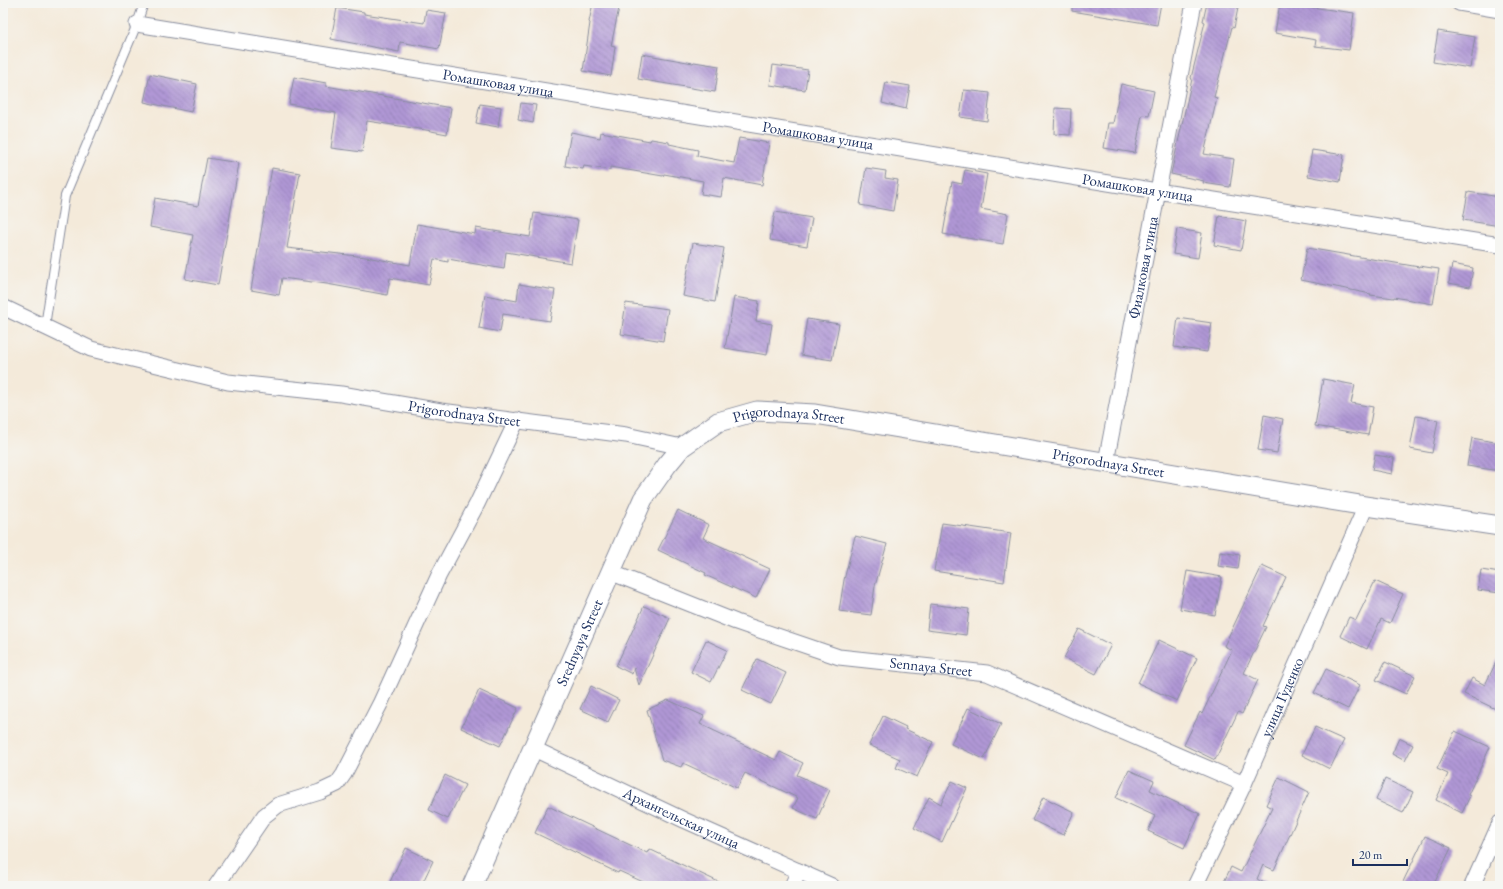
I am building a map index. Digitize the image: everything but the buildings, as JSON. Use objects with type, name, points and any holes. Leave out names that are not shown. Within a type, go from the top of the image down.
[{"type":"street","name":"Фиалковая улица","points":[[1106,462],[1194,3]]},
{"type":"street","points":[[1459,3],[1500,10]]},
{"type":"street","name":"Ромашковая улица","points":[[137,24],[1500,245]]},
{"type":"street","name":"Prigorodnaya Street","points":[[3,307],[91,349],[228,382],[341,394],[441,411],[626,435],[682,447]]},
{"type":"street","name":"Prigorodnaya Street","points":[[718,422],[757,411],[815,414],[1366,506],[1500,526]]},
{"type":"street","points":[[216,886],[264,816],[278,805],[320,792],[337,784],[344,774],[380,704],[439,576],[477,504],[517,420]]},
{"type":"street","name":"Srednyaya Street","points":[[472,886],[643,499],[667,465],[682,447],[718,422]]},
{"type":"street","name":"улица Гуденко","points":[[1195,886],[1244,784],[1366,506]]},
{"type":"street","name":"Sennaya Street","points":[[610,572],[736,622],[839,656],[987,674],[1244,784]]},
{"type":"street","name":"Архангельская улица","points":[[532,748],[684,820],[832,886]]},
{"type":"street","points":[[1472,886],[1500,823]]},
{"type":"street","points":[[792,886],[799,871]]},
{"type":"lane","points":[[45,326],[65,196],[137,24],[144,3]]}]
